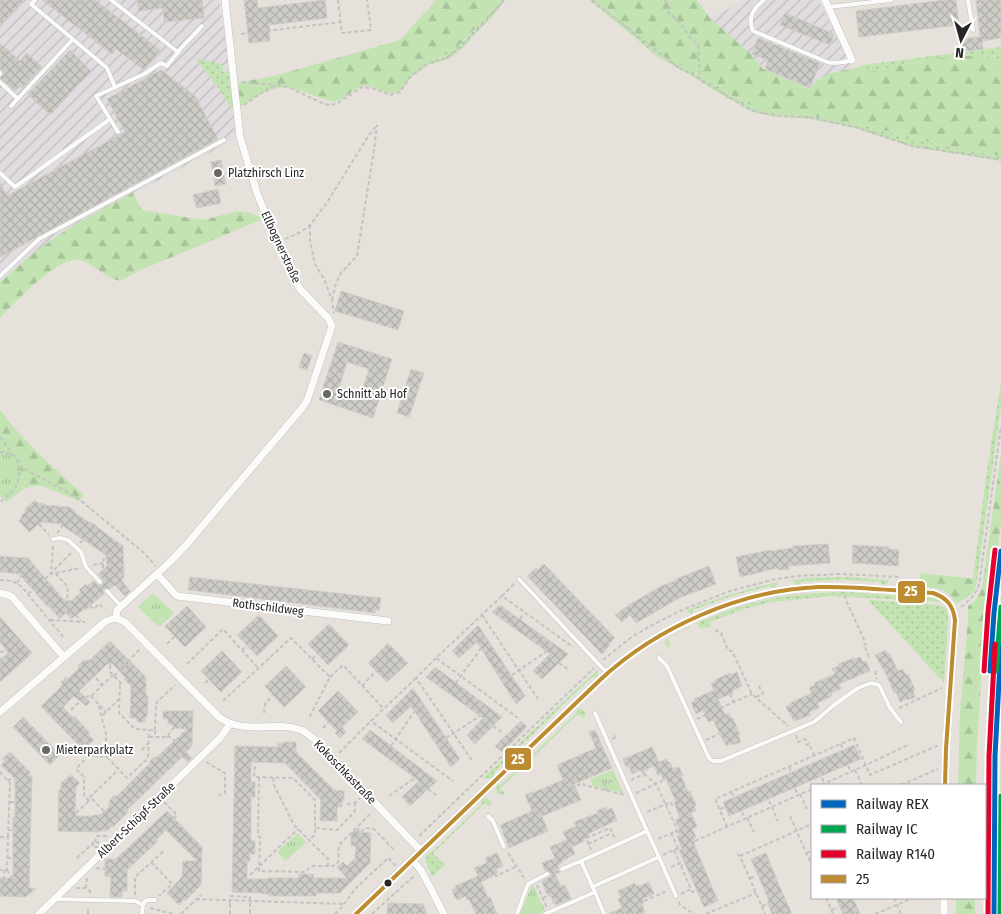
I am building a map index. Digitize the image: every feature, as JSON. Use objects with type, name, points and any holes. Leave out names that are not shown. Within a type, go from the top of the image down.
[{"type":"street","name":"Ellbognerstraße","points":[[116,618],[117,610],[187,544],[302,408],[307,401],[332,326],[328,318],[301,290],[295,281],[261,205],[240,137],[225,0]]},
{"type":"street","points":[[825,0],[852,60]]},
{"type":"street","name":"Rothschildweg","points":[[159,572],[177,596],[388,620]]},
{"type":"street","points":[[356,914],[607,673],[626,657],[676,627],[709,612],[751,598],[787,591],[844,588],[933,593],[946,598],[952,604],[955,620],[945,784]]},
{"type":"street","points":[[0,593],[12,597],[64,657]]},
{"type":"street","points":[[0,712],[106,621],[116,618],[125,622],[219,717],[230,724]]},
{"type":"street","name":"Albert-Schöpf-Straße","points":[[39,914],[200,758],[220,738],[230,724]]},
{"type":"street","name":"Kokoschkastraße","points":[[230,724],[301,730],[314,739],[333,758],[421,851]]},
{"type":"street","points":[[412,860],[421,870],[444,914]]},
{"type":"street","points":[[944,899],[944,914]]},
{"type":"lane","points":[[35,0],[31,4],[107,68],[116,87]]},
{"type":"lane","points":[[111,0],[178,52]]},
{"type":"lane","points":[[764,0],[753,12],[750,23],[753,31],[827,62],[834,64],[852,60]]},
{"type":"lane","points":[[828,8],[892,0]]},
{"type":"lane","points":[[968,0],[973,30]]},
{"type":"lane","points":[[118,132],[96,96],[144,74],[161,63],[166,66],[202,26]]},
{"type":"lane","points":[[11,106],[73,39]]},
{"type":"lane","points":[[0,82],[18,99]]},
{"type":"lane","points":[[0,173],[14,187],[110,119]]},
{"type":"lane","points":[[0,276],[39,239],[224,140]]},
{"type":"lane","points":[[53,539],[68,540],[81,552],[86,567],[100,582]]},
{"type":"lane","points":[[519,578],[607,673]]},
{"type":"lane","points":[[107,591],[121,606]]},
{"type":"lane","points":[[659,658],[667,666],[712,761],[721,761],[814,722],[858,688],[871,683],[879,685],[892,710],[901,722]]},
{"type":"lane","points":[[595,713],[676,896]]},
{"type":"lane","points":[[488,816],[493,821],[504,847]]},
{"type":"lane","points":[[562,869],[647,831]]},
{"type":"lane","points":[[592,886],[659,857]]},
{"type":"lane","points":[[581,861],[604,914]]},
{"type":"lane","points":[[517,914],[528,884],[547,874]]},
{"type":"lane","points":[[547,913],[595,892]]},
{"type":"lane","points":[[55,899],[135,901],[143,905]]},
{"type":"lane","points":[[142,914],[144,902],[156,900]]},
{"type":"path","points":[[338,0],[342,34],[371,30],[367,0]]},
{"type":"path","points":[[234,81],[288,87],[324,104],[332,105],[362,87],[376,89],[390,95],[400,92],[410,77],[422,67],[431,62],[446,58],[461,47],[504,0]]},
{"type":"path","points":[[592,0],[661,56],[747,108],[757,112],[777,116],[807,117],[856,127],[912,146],[1001,160]]},
{"type":"path","points":[[665,0],[670,8],[668,12],[678,20],[698,45],[700,78]]},
{"type":"path","points":[[241,34],[341,22]]},
{"type":"path","points":[[237,110],[269,88],[277,85]]},
{"type":"path","points":[[278,242],[301,232],[310,225],[326,204],[369,135],[378,125],[358,256],[341,273],[336,283],[332,300],[324,279],[315,264],[310,242],[310,225]]},
{"type":"path","points":[[954,611],[972,597],[979,585],[1001,426]]},
{"type":"path","points":[[0,437],[17,459],[20,474],[14,489],[0,502]]},
{"type":"path","points":[[0,452],[13,455]]},
{"type":"path","points":[[19,466],[75,496],[143,552],[159,572]]},
{"type":"path","points":[[39,524],[53,539]]},
{"type":"path","points":[[51,574],[53,539],[63,525]]},
{"type":"path","points":[[45,579],[84,539]]},
{"type":"path","points":[[103,568],[104,557]]},
{"type":"path","points":[[51,574],[103,563]]},
{"type":"path","points":[[56,573],[68,587],[67,600]]},
{"type":"path","points":[[17,583],[22,576]]},
{"type":"path","points":[[333,758],[519,578]]},
{"type":"path","points":[[0,580],[12,581],[21,586],[65,639]]},
{"type":"path","points":[[844,588],[845,598],[866,644],[864,645],[870,659]]},
{"type":"path","points":[[28,594],[33,590]]},
{"type":"path","points":[[502,596],[576,650]]},
{"type":"path","points":[[90,606],[94,609],[100,604],[102,607]]},
{"type":"path","points":[[520,619],[524,612]]},
{"type":"path","points":[[76,615],[82,622]]},
{"type":"path","points":[[482,615],[538,699]]},
{"type":"path","points":[[49,620],[85,622]]},
{"type":"path","points":[[187,664],[223,629],[258,668]]},
{"type":"path","points":[[466,630],[469,634]]},
{"type":"path","points":[[715,630],[720,633],[728,650],[732,651],[752,694],[794,730],[798,742],[804,739],[807,745],[810,744],[814,755]]},
{"type":"path","points":[[417,838],[598,664],[636,634]]},
{"type":"path","points":[[167,644],[175,636]]},
{"type":"path","points":[[223,701],[291,638],[330,677]]},
{"type":"path","points":[[242,650],[246,645]]},
{"type":"path","points":[[71,710],[85,696],[91,696],[142,647]]},
{"type":"path","points":[[456,683],[481,648]]},
{"type":"path","points":[[0,652],[6,651]]},
{"type":"path","points":[[512,675],[547,651]]},
{"type":"path","points":[[312,659],[317,654]]},
{"type":"path","points":[[436,658],[518,718]]},
{"type":"path","points":[[559,663],[569,670]]},
{"type":"path","points":[[110,665],[110,672],[122,684]]},
{"type":"path","points":[[309,718],[330,677],[343,665],[384,709]]},
{"type":"path","points":[[362,686],[376,671]]},
{"type":"path","points":[[875,672],[877,676]]},
{"type":"path","points":[[96,678],[102,685]]},
{"type":"path","points":[[416,678],[473,762]]},
{"type":"path","points":[[205,683],[209,679]]},
{"type":"path","points":[[125,680],[120,685],[119,713],[135,729],[155,730]]},
{"type":"path","points":[[155,737],[156,704],[177,684]]},
{"type":"path","points":[[756,697],[763,694],[758,684]]},
{"type":"path","points":[[892,710],[945,687]]},
{"type":"path","points":[[401,693],[404,697]]},
{"type":"path","points":[[78,694],[83,699]]},
{"type":"path","points":[[730,694],[734,702]]},
{"type":"path","points":[[720,708],[752,694]]},
{"type":"path","points":[[264,713],[264,704],[274,695]]},
{"type":"path","points":[[91,696],[106,712]]},
{"type":"path","points":[[103,714],[119,699]]},
{"type":"path","points":[[98,703],[106,734],[106,757]]},
{"type":"path","points":[[391,746],[414,712]]},
{"type":"path","points":[[446,738],[480,716]]},
{"type":"path","points":[[323,728],[329,722]]},
{"type":"path","points":[[371,722],[453,781]]},
{"type":"path","points":[[493,726],[503,733]]},
{"type":"path","points":[[167,737],[173,728]]},
{"type":"path","points":[[84,795],[84,777],[76,769],[88,756],[93,755],[96,758],[98,756],[106,757],[126,778],[148,758],[149,730]]},
{"type":"path","points":[[702,742],[719,734]]},
{"type":"path","points":[[148,737],[170,737],[175,741]]},
{"type":"path","points":[[727,826],[715,799],[854,738],[870,775],[941,744]]},
{"type":"path","points":[[142,750],[148,743]]},
{"type":"path","points":[[841,744],[844,750]]},
{"type":"path","points":[[822,778],[825,784],[910,744]]},
{"type":"path","points":[[98,756],[106,747]]},
{"type":"path","points":[[200,758],[226,773],[225,793],[219,795]]},
{"type":"path","points":[[255,766],[254,777],[293,778],[315,800],[315,835],[309,840]]},
{"type":"path","points":[[848,766],[851,772]]},
{"type":"path","points":[[789,767],[791,772]]},
{"type":"path","points":[[903,784],[940,768]]},
{"type":"path","points":[[76,813],[91,800],[90,797],[118,770]]},
{"type":"path","points":[[855,770],[862,784]]},
{"type":"path","points":[[0,772],[10,783],[7,858],[4,880]]},
{"type":"path","points":[[626,782],[643,773],[656,784],[677,829],[677,832],[652,842]]},
{"type":"path","points":[[607,791],[604,784],[623,776]]},
{"type":"path","points":[[8,781],[13,777]]},
{"type":"path","points":[[259,777],[259,871],[306,872],[312,866],[333,866],[338,862],[339,845],[374,810]]},
{"type":"path","points":[[274,778],[273,783],[294,825],[328,859],[328,866]]},
{"type":"path","points":[[389,796],[415,778]]},
{"type":"path","points":[[572,788],[583,783],[584,785],[632,796],[662,781],[663,778]]},
{"type":"path","points":[[428,789],[437,796]]},
{"type":"path","points":[[795,789],[807,809]]},
{"type":"path","points":[[694,841],[811,789]]},
{"type":"path","points":[[731,792],[734,798]]},
{"type":"path","points":[[79,795],[84,795],[104,812]]},
{"type":"path","points":[[347,804],[355,803],[362,797]]},
{"type":"path","points":[[159,798],[177,815],[174,818]]},
{"type":"path","points":[[769,801],[778,821]]},
{"type":"path","points":[[10,802],[15,802]]},
{"type":"path","points":[[640,815],[671,802],[672,805],[674,804]]},
{"type":"path","points":[[315,828],[337,830],[355,811],[355,803]]},
{"type":"path","points":[[720,809],[725,807]]},
{"type":"path","points":[[742,812],[754,832]]},
{"type":"path","points":[[790,816],[811,864]]},
{"type":"path","points":[[766,914],[738,855],[811,824]]},
{"type":"path","points":[[357,827],[362,832],[365,828],[374,829],[395,851]]},
{"type":"path","points":[[594,855],[586,838],[610,828],[618,844]]},
{"type":"path","points":[[250,875],[298,829]]},
{"type":"path","points":[[8,830],[13,830]]},
{"type":"path","points":[[588,844],[612,833]]},
{"type":"path","points":[[672,833],[678,848]]},
{"type":"path","points":[[77,858],[94,842],[96,836],[111,837],[115,840]]},
{"type":"path","points":[[0,837],[8,837]]},
{"type":"path","points":[[504,847],[528,884]]},
{"type":"path","points":[[659,857],[682,847]]},
{"type":"path","points":[[135,901],[135,877],[165,850]]},
{"type":"path","points":[[674,850],[692,892],[695,891]]},
{"type":"path","points":[[806,853],[811,851]]},
{"type":"path","points":[[7,858],[14,858]]},
{"type":"path","points":[[335,914],[355,888],[388,858],[396,865]]},
{"type":"path","points":[[151,862],[172,884],[156,900]]},
{"type":"path","points":[[664,870],[681,865]]},
{"type":"path","points":[[495,874],[496,876],[517,866]]},
{"type":"path","points":[[86,888],[87,868]]},
{"type":"path","points":[[100,868],[105,868]]},
{"type":"path","points":[[0,870],[5,870],[12,878]]},
{"type":"path","points":[[372,914],[410,880],[405,875]]},
{"type":"path","points":[[750,878],[756,876]]},
{"type":"path","points":[[536,881],[547,913]]},
{"type":"path","points":[[72,888],[86,888],[90,891],[90,900]]},
{"type":"path","points":[[644,901],[673,888]]},
{"type":"path","points":[[691,889],[676,896],[680,905],[694,914]]},
{"type":"path","points":[[706,914],[756,893]]},
{"type":"path","points":[[181,914],[201,894]]},
{"type":"path","points":[[543,898],[549,895]]},
{"type":"path","points":[[230,914],[230,896],[250,897],[250,914]]},
{"type":"path","points":[[196,899],[344,904]]},
{"type":"path","points":[[826,899],[833,914]]},
{"type":"path","points":[[894,899],[901,914]]},
{"type":"path","points":[[875,914],[910,899]]},
{"type":"path","points":[[762,906],[768,904]]},
{"type":"path","points":[[143,905],[173,914]]},
{"type":"path","points":[[342,907],[346,911]]},
{"type":"path","points":[[831,910],[838,908]]},
{"type":"shaded area","points":[[0,0],[219,0],[231,71],[237,138],[72,227],[43,246],[0,282]]},
{"type":"shaded area","points":[[746,0],[819,0],[853,69],[828,74],[817,80],[810,89],[763,69],[751,54],[710,18]]},
{"type":"green space","points":[[436,0],[499,0],[454,50],[422,66],[409,76],[393,94],[364,86],[357,88],[340,100],[334,101],[295,89],[282,88],[263,93],[240,107],[237,83],[278,75],[400,40]]},
{"type":"green space","points":[[499,0],[505,0],[464,47],[446,60],[428,65],[413,76],[400,91],[393,94],[409,76],[422,66],[442,57],[466,39]]},
{"type":"green space","points":[[589,0],[595,0],[665,57],[705,77],[741,101],[767,112],[809,115],[876,128],[936,144],[1001,156],[1001,161],[912,147],[854,128],[811,119],[771,116],[753,112],[658,57]]},
{"type":"green space","points":[[595,0],[697,0],[710,18],[751,54],[763,69],[810,89],[817,80],[828,74],[860,67],[870,71],[881,70],[912,62],[958,56],[978,56],[1001,60],[1001,156],[936,144],[876,128],[809,115],[767,112],[741,101],[705,77],[665,57]]},
{"type":"green space","points":[[1001,47],[1001,60],[978,56],[958,56],[912,62],[881,70],[870,71],[860,67],[862,65]]},
{"type":"green space","points":[[195,58],[222,64],[223,72],[231,71],[234,112],[219,89]]},
{"type":"green space","points":[[133,193],[142,210],[203,220],[238,211],[252,213],[263,219],[141,270],[120,281],[86,262],[79,260],[70,261],[48,273],[0,318],[0,282],[34,253],[62,233]]},
{"type":"green space","points":[[1001,382],[1001,406],[977,579],[973,578]]},
{"type":"green space","points":[[0,410],[29,444],[84,495],[79,501],[42,486],[32,486],[22,490],[24,476],[0,431]]},
{"type":"green space","points":[[0,431],[12,445],[18,456],[23,475],[22,490],[6,502],[0,496]]},
{"type":"green space","points":[[1001,454],[1001,523],[993,584],[985,621],[976,784],[958,784],[960,712],[968,606],[976,600],[982,588]]},
{"type":"green space","points":[[920,573],[977,579],[971,595],[956,603],[948,593],[940,589],[919,587]]},
{"type":"green space","points":[[849,577],[889,580],[887,584],[883,585],[880,582],[842,580],[801,582],[799,585],[795,584],[792,580],[807,578]]},
{"type":"green space","points":[[778,582],[776,587],[772,588],[769,586],[732,596],[693,610],[692,614],[687,610],[732,594]]},
{"type":"green space","points":[[845,592],[935,598],[943,602],[831,596],[773,602],[744,609],[710,622],[711,626],[701,629],[697,623],[740,607],[801,594]]},
{"type":"green space","points":[[153,593],[174,613],[159,627],[138,607]]},
{"type":"green space","points":[[868,600],[940,605],[946,608],[948,621],[944,683]]},
{"type":"green space","points":[[694,625],[668,639],[671,646],[666,646],[664,642],[666,640]]},
{"type":"green space","points":[[598,669],[597,678],[592,677],[495,771],[491,778],[483,778]]},
{"type":"green space","points":[[577,709],[584,710],[585,717],[583,718],[578,714],[500,789],[505,793],[503,795],[498,794],[496,790],[498,784],[501,785],[576,713]]},
{"type":"green space","points":[[1001,744],[1001,914],[998,914]]},
{"type":"green space","points":[[613,770],[623,793],[593,786],[590,779]]},
{"type":"green space","points":[[486,798],[491,801],[490,807],[485,803],[433,853],[445,865],[432,877],[425,860],[427,853],[432,852],[482,804],[482,799]]},
{"type":"green space","points":[[298,833],[306,842],[286,861],[277,852]]},
{"type":"green space","points":[[534,886],[545,911],[539,914],[520,914],[531,887]]},
{"type":"green space","points":[[956,899],[975,899],[975,914],[956,914]]},
{"type":"building","points":[[0,0],[24,0],[0,27]]},
{"type":"building","points":[[42,0],[95,0],[160,50],[144,70],[116,49],[112,54]]},
{"type":"building","points":[[137,0],[202,0],[204,18],[164,22],[163,8],[139,11]]},
{"type":"building","points":[[244,0],[257,0],[258,8],[325,0],[327,18],[269,25],[270,41],[249,43]]},
{"type":"building","points":[[956,0],[959,25],[859,37],[856,11]]},
{"type":"building","points":[[976,0],[1001,0],[1001,38],[982,41],[983,49],[961,52],[960,39],[980,37]]},
{"type":"building","points":[[785,13],[834,34],[830,45],[780,25]]},
{"type":"building","points":[[758,38],[820,63],[810,88],[765,69],[768,60],[752,54]]},
{"type":"building","points":[[0,43],[20,61],[27,53],[42,67],[22,88],[20,86],[15,91],[0,78],[5,73],[0,69]]},
{"type":"building","points":[[70,50],[91,71],[50,115],[28,94]]},
{"type":"building","points":[[161,70],[195,96],[218,139],[0,257],[0,183],[7,196],[125,132],[107,99]]},
{"type":"building","name":"Platzhirsch Linz","points":[[221,160],[226,184],[215,186],[211,162]]},
{"type":"building","points":[[218,189],[221,203],[197,208],[193,195]]},
{"type":"building","points":[[341,291],[404,311],[398,330],[335,311]]},
{"type":"building","points":[[338,342],[392,359],[373,418],[319,400]],"holes":[[[347,362],[369,369],[361,395],[339,388]]]},
{"type":"building","points":[[304,353],[312,356],[307,370],[299,367]]},
{"type":"building","points":[[411,369],[424,373],[409,417],[397,413]]},
{"type":"building","points":[[35,500],[44,505],[69,507],[123,546],[124,577],[121,580],[130,591],[125,596],[115,585],[110,589],[106,588],[103,590],[104,594],[85,610],[71,619],[66,613],[60,619],[19,574],[0,572],[0,556],[28,558],[64,600],[71,601],[81,592],[79,590],[86,584],[87,586],[94,581],[98,585],[103,584],[103,580],[98,574],[107,566],[106,555],[60,524],[41,522],[29,532],[19,521],[26,511],[25,509]]},
{"type":"building","points":[[828,544],[830,563],[789,566],[789,569],[778,570],[778,568],[740,577],[736,557],[770,550],[793,548],[793,546]]},
{"type":"building","points":[[853,545],[889,547],[889,549],[899,550],[898,566],[852,563]]},
{"type":"building","points":[[544,564],[615,638],[602,654],[527,576]]},
{"type":"building","points":[[709,566],[716,584],[679,598],[636,623],[630,615],[622,622],[615,615],[661,586]]},
{"type":"building","points":[[190,577],[381,598],[379,610],[375,610],[375,613],[188,590]]},
{"type":"building","points":[[500,605],[568,654],[542,679],[533,671],[550,654],[492,612]]},
{"type":"building","points":[[187,606],[206,627],[185,647],[165,626]]},
{"type":"building","points":[[259,615],[278,636],[257,656],[237,635]]},
{"type":"building","points":[[0,617],[32,653],[0,682],[0,660],[8,653],[0,642]]},
{"type":"building","points":[[329,624],[349,645],[328,665],[308,644]]},
{"type":"building","points":[[478,625],[525,696],[516,704],[477,642],[459,658],[452,651]]},
{"type":"building","points":[[110,641],[146,677],[146,696],[148,696],[147,717],[145,717],[145,722],[137,722],[137,718],[130,718],[131,686],[112,663],[110,665],[108,663],[79,691],[90,702],[86,706],[74,696],[63,707],[90,733],[88,734],[94,740],[87,746],[85,743],[80,747],[41,706],[61,687],[63,684],[61,682],[66,677],[68,679],[79,668],[78,666],[84,660],[85,662],[88,659],[89,661]]},
{"type":"building","points":[[388,643],[408,663],[387,682],[368,663]]},
{"type":"building","points":[[886,650],[898,671],[903,669],[906,675],[908,674],[915,690],[913,691],[915,697],[900,702],[896,692],[894,693],[875,655]]},
{"type":"building","points":[[222,651],[242,672],[221,692],[201,671]]},
{"type":"building","points":[[860,657],[863,662],[866,661],[870,671],[839,684],[841,689],[831,693],[832,696],[817,703],[819,708],[809,712],[811,715],[794,721],[786,707],[790,703],[812,693],[809,688],[815,685],[814,683],[835,674],[832,669],[839,666],[838,664]]},
{"type":"building","points":[[286,666],[306,687],[284,707],[265,686]]},
{"type":"building","points":[[435,667],[502,717],[475,744],[467,735],[483,718],[426,677]]},
{"type":"building","points":[[737,672],[742,686],[732,691],[733,693],[718,699],[725,715],[728,713],[733,718],[740,735],[738,735],[741,742],[726,746],[713,720],[708,722],[703,710],[696,714],[691,703],[695,701],[694,699],[714,690],[711,684],[715,680]]},
{"type":"building","points":[[413,688],[460,759],[451,767],[411,706],[393,723],[386,715]]},
{"type":"building","points":[[338,691],[358,712],[342,727],[346,732],[340,738],[335,733],[337,731],[318,711]]},
{"type":"building","points":[[163,711],[193,711],[192,746],[186,752],[192,758],[188,762],[182,757],[107,831],[58,831],[59,790],[61,790],[61,783],[71,775],[80,783],[76,787],[76,816],[100,815],[109,807],[109,801],[115,795],[116,797],[154,757],[156,758],[187,729],[173,728],[173,725],[168,724],[168,719],[163,719]]},
{"type":"building","points":[[23,717],[60,755],[50,765],[13,727]]},
{"type":"building","points":[[521,721],[527,727],[502,752],[495,746]]},
{"type":"building","points":[[370,730],[437,781],[410,806],[402,797],[419,781],[362,739]]},
{"type":"building","points":[[595,730],[612,768],[574,784],[581,800],[542,816],[548,831],[509,848],[500,825],[532,811],[525,795],[563,780],[557,765],[596,748],[589,732]]},
{"type":"building","points":[[283,742],[296,742],[296,752],[334,790],[344,791],[344,801],[342,801],[342,807],[337,807],[337,821],[320,821],[321,800],[285,763],[251,762],[251,782],[255,782],[255,797],[251,797],[251,841],[255,841],[255,854],[250,854],[250,861],[247,861],[247,879],[299,878],[299,874],[314,874],[313,878],[347,878],[337,867],[343,862],[347,866],[355,858],[356,846],[351,846],[351,834],[359,827],[359,832],[371,833],[370,863],[340,893],[316,893],[316,896],[269,896],[269,894],[262,893],[232,892],[235,746],[278,747],[278,743],[283,744]]},
{"type":"building","points":[[854,745],[861,759],[729,816],[723,802]]},
{"type":"building","points":[[652,747],[659,762],[667,759],[673,769],[679,767],[688,792],[690,791],[696,805],[694,806],[696,811],[691,813],[697,827],[692,829],[696,837],[693,838],[694,844],[718,901],[704,907],[679,850],[682,849],[677,836],[680,835],[678,830],[680,830],[675,820],[680,818],[674,802],[676,802],[666,779],[663,780],[662,774],[658,776],[654,766],[632,774],[629,766],[626,767],[623,759]]},
{"type":"building","points":[[10,752],[30,772],[29,776],[32,776],[29,888],[36,889],[25,897],[0,896],[0,878],[13,878],[15,779],[1,765],[5,761],[2,759]]},
{"type":"building","points":[[606,807],[607,810],[612,808],[617,820],[588,834],[589,837],[572,847],[575,854],[558,865],[560,872],[555,874],[561,887],[565,885],[571,899],[556,905],[554,904],[551,896],[549,897],[546,893],[542,881],[551,874],[549,871],[545,871],[542,863],[555,858],[550,847],[567,840],[563,832],[576,826],[574,822],[598,813],[597,811]]},
{"type":"building","points":[[167,811],[202,847],[201,885],[179,905],[167,893],[182,877],[183,861],[197,861],[166,830],[156,840],[157,842],[127,870],[127,891],[122,891],[122,897],[110,897],[111,877],[105,876],[105,859],[116,859]]},
{"type":"building","points":[[497,853],[503,866],[496,869],[497,873],[493,876],[481,882],[497,914],[476,914],[466,896],[457,900],[452,890],[456,888],[455,886],[478,876],[474,868],[487,863],[485,858]]},
{"type":"building","points":[[766,853],[792,914],[772,914],[767,902],[769,901],[751,859]]},
{"type":"building","points":[[649,882],[654,894],[642,899],[645,912],[640,914],[608,914],[622,908],[618,899],[621,898],[618,891],[635,883],[636,886],[639,886]]},
{"type":"building","points":[[836,899],[853,899],[860,914],[843,914]]},
{"type":"building","points":[[388,903],[423,904],[427,914],[387,914]]},
{"type":"rail line","name":"R140","points":[[984,671],[995,550]]},
{"type":"rail line","name":"REX","points":[[990,671],[1001,551]]},
{"type":"rail line","name":"IC","points":[[996,671],[1001,607]]},
{"type":"rail line","name":"R140","points":[[988,914],[989,756],[995,644]]},
{"type":"rail line","name":"REX","points":[[994,914],[995,756],[1001,644]]},
{"type":"rail line","name":"IC","points":[[1000,914],[1001,796]]},
{"type":"transit line","name":"25","points":[[356,914],[600,680],[623,661],[674,628],[730,604],[760,595],[819,587],[848,587],[933,593],[942,597],[948,603],[953,610],[955,620],[945,784]]},
{"type":"place","name":"Platzhirsch Linz","points":[[218,173]]},
{"type":"place","name":"Schnitt ab Hof","points":[[327,394]]},
{"type":"place","name":"Mieterparkplatz","points":[[46,750]]}]
